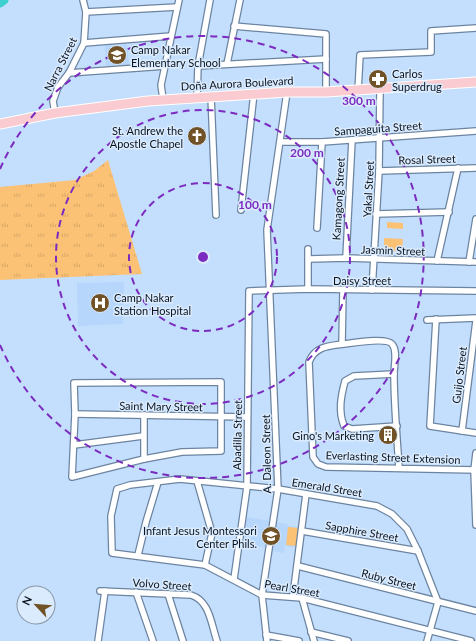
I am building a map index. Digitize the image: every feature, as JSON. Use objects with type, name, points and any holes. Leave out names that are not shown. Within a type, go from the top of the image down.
[{"type":"main road","name":"Doña Aurora Boulevard","points":[[0,124],[55,113],[163,99],[254,93],[358,91],[476,82]]},
{"type":"street","name":"Narra Street","points":[[55,113],[53,101],[58,87],[69,73],[84,43],[86,12],[83,0]]},
{"type":"street","points":[[163,99],[161,85],[179,0]]},
{"type":"street","points":[[197,97],[198,66],[210,0]]},
{"type":"street","points":[[227,64],[240,0]]},
{"type":"street","points":[[86,12],[177,7]]},
{"type":"street","points":[[234,26],[326,34],[326,92]]},
{"type":"street","points":[[358,91],[360,55],[430,52],[431,32],[476,28]]},
{"type":"street","points":[[84,43],[171,36]]},
{"type":"street","points":[[198,66],[326,59]]},
{"type":"street","points":[[69,73],[165,66]]},
{"type":"street","name":"Yakal Street","points":[[372,290],[375,260],[379,171],[380,89]]},
{"type":"street","name":"A. Daleon Street","points":[[266,638],[262,595],[278,489],[268,230],[281,142],[286,92]]},
{"type":"street","points":[[241,210],[254,93]]},
{"type":"street","points":[[212,96],[216,215]]},
{"type":"street","name":"Sampaguita Street","points":[[281,142],[322,142],[476,131]]},
{"type":"street","name":"Kamagong Street","points":[[346,258],[352,140]]},
{"type":"street","points":[[317,228],[322,142]]},
{"type":"street","points":[[437,261],[458,168]]},
{"type":"street","name":"Rosal Street","points":[[379,171],[476,168]]},
{"type":"street","points":[[376,214],[449,212]]},
{"type":"street","points":[[469,262],[476,219]]},
{"type":"street","points":[[308,249],[308,289]]},
{"type":"street","name":"Jasmin Street","points":[[309,259],[346,258],[476,262]]},
{"type":"street","name":"Daisy Street","points":[[249,291],[271,289],[476,291]]},
{"type":"street","points":[[343,290],[342,344],[377,341],[388,342],[392,344],[395,351],[394,374],[399,468]]},
{"type":"street","name":"Abadilla Street","points":[[234,579],[247,487],[249,291]]},
{"type":"street","points":[[436,319],[430,426],[476,433]]},
{"type":"street","points":[[427,320],[476,320]]},
{"type":"street","name":"Guijo Street","points":[[462,431],[476,320]]},
{"type":"street","name":"Everlasting Street Extension","points":[[342,344],[317,350],[312,354],[309,362],[313,457],[318,464],[326,467],[475,470]]},
{"type":"street","points":[[394,374],[354,376],[345,381],[341,405],[344,426],[352,429],[397,426]]},
{"type":"street","points":[[221,382],[221,417],[221,451],[182,452],[144,459],[72,477],[75,414],[74,383],[221,382]]},
{"type":"street","name":"Saint Mary Street","points":[[75,414],[247,417]]},
{"type":"street","points":[[144,415],[144,459]]},
{"type":"street","points":[[74,445],[143,436]]},
{"type":"street","points":[[476,453],[476,525]]},
{"type":"street","name":"Emerald Street","points":[[112,553],[111,516],[117,489],[130,485],[180,479],[278,489],[377,506],[392,514],[407,529],[418,551],[438,602]]},
{"type":"street","points":[[197,481],[212,533],[205,565]]},
{"type":"street","points":[[138,555],[158,482]]},
{"type":"street","points":[[293,596],[306,494]]},
{"type":"street","name":"Sapphire Street","points":[[302,531],[418,551]]},
{"type":"street","name":"Pearl Street","points":[[112,553],[138,555],[205,565],[262,595],[293,596],[471,641]]},
{"type":"street","name":"Ruby Street","points":[[298,566],[476,611]]},
{"type":"street","name":"Volvo Street","points":[[98,641],[103,591],[191,595],[202,600],[217,641]]},
{"type":"street","points":[[136,592],[153,641]]},
{"type":"street","points":[[168,594],[183,641]]},
{"type":"street","points":[[302,598],[314,641]]},
{"type":"street","points":[[427,641],[438,602]]},
{"type":"street","points":[[311,632],[348,641]]},
{"type":"street","points":[[266,638],[298,641]]},
{"type":"shaded area","name":"Camp Nakar Elementary School","points":[[127,44],[129,65],[106,66],[105,45]]},
{"type":"shaded area","name":"Camp Nakar Station Hospital","points":[[124,282],[123,324],[78,326],[77,283]]},
{"type":"shaded area","name":"Infant Jesus Montessori Center Phils.","points":[[246,517],[299,527],[297,548],[285,546],[284,553],[272,551],[272,548],[243,544]]},
{"type":"green space","points":[[108,160],[142,274],[0,280],[0,187],[75,180],[94,171]]},
{"type":"green space","points":[[387,222],[403,223],[403,229],[387,228]]},
{"type":"green space","points":[[384,238],[403,239],[402,251],[384,251]]},
{"type":"green space","points":[[288,527],[298,528],[296,546],[286,545]]},
{"type":"waterway","points":[[0,3],[4,0]]},
{"type":"place","name":"Camp Nakar Elementary School","points":[[117,55]]},
{"type":"place","name":"Carlos Superdrug","points":[[378,79]]},
{"type":"place","name":"St. Andrew the Apostle Chapel","points":[[197,136]]},
{"type":"place","name":"Camp Nakar Station Hospital","points":[[100,303]]},
{"type":"place","name":"Gino's Marketing","points":[[388,435]]},
{"type":"place","name":"Infant Jesus Montessori Center Phils.","points":[[271,536]]}]
